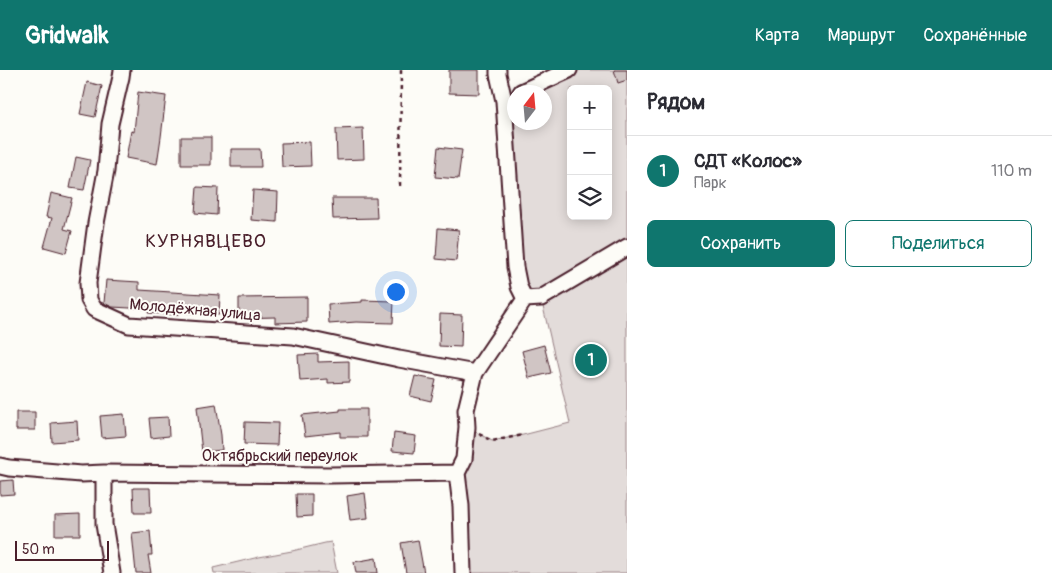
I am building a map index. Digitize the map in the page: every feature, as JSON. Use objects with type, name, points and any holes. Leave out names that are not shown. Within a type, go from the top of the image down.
[{"type":"street","name":"Молодёжная улица","points":[[122,70],[110,124],[106,172],[96,223],[88,283],[89,300],[94,309],[128,325],[293,336],[475,373]]},
{"type":"street","points":[[498,70],[507,94]]},
{"type":"street","points":[[536,85],[568,70]]},
{"type":"street","points":[[510,130],[515,267],[519,287],[525,299]]},
{"type":"street","points":[[525,299],[541,298],[627,247]]},
{"type":"street","points":[[462,573],[457,473],[464,459],[467,428],[466,410],[475,373],[525,299]]},
{"type":"street","name":"Октябрьский переулок","points":[[0,466],[81,474],[104,472],[330,475],[457,473]]},
{"type":"street","points":[[104,472],[104,524],[112,573]]},
{"type":"path","points":[[400,186],[401,70]]},
{"type":"path","points":[[467,428],[492,441],[523,435]]},
{"type":"shaded area","points":[[569,70],[627,70],[627,573],[463,573],[464,459],[467,427],[492,441],[570,423],[541,298],[525,299],[507,130],[552,130],[552,85],[536,85]]},
{"type":"shaded area","points":[[507,100],[507,129],[504,101]]},
{"type":"shaded area","points":[[331,542],[337,573],[214,573],[213,568]]},
{"type":"building","points":[[449,70],[479,70],[479,94],[449,93]]},
{"type":"building","points":[[614,70],[627,70],[627,80],[618,83]]},
{"type":"building","points":[[87,82],[102,86],[95,117],[80,114]]},
{"type":"building","points":[[138,92],[166,96],[157,164],[126,158],[131,131],[134,132]]},
{"type":"building","points":[[363,128],[364,159],[337,160],[336,129]]},
{"type":"building","points":[[181,137],[211,137],[211,165],[181,165]]},
{"type":"building","points":[[310,142],[311,166],[282,167],[281,143]]},
{"type":"building","points":[[438,147],[462,150],[458,179],[435,177]]},
{"type":"building","points":[[231,149],[260,149],[261,167],[231,167]]},
{"type":"building","points":[[76,157],[90,160],[84,190],[70,188]]},
{"type":"building","points":[[197,187],[218,188],[217,215],[195,213]]},
{"type":"building","points":[[253,190],[278,192],[277,222],[251,220]]},
{"type":"building","points":[[51,193],[72,198],[64,229],[72,231],[66,253],[44,247],[52,218],[46,217]]},
{"type":"building","points":[[332,198],[376,198],[377,218],[333,219]]},
{"type":"building","points":[[438,228],[459,230],[456,261],[436,259]]},
{"type":"building","points":[[106,280],[139,282],[139,290],[220,295],[219,315],[178,312],[178,315],[148,313],[148,309],[112,307],[104,303]]},
{"type":"building","points":[[307,297],[307,322],[275,323],[275,317],[239,318],[239,298]]},
{"type":"building","points":[[362,300],[394,301],[393,323],[356,322],[329,324],[328,304],[362,302]]},
{"type":"building","points":[[440,314],[462,315],[461,347],[439,346]]},
{"type":"building","points":[[544,345],[551,373],[529,378],[522,351]]},
{"type":"building","points":[[318,354],[318,362],[349,361],[349,382],[328,383],[328,379],[300,381],[298,355]]},
{"type":"building","points":[[415,376],[436,380],[431,401],[410,396]]},
{"type":"building","points":[[216,404],[222,450],[202,452],[197,407]]},
{"type":"building","points":[[340,409],[367,409],[367,437],[340,437],[340,432],[305,436],[302,415],[340,411]]},
{"type":"building","points":[[16,412],[35,412],[35,430],[16,430]]},
{"type":"building","points":[[124,414],[126,436],[102,438],[100,416]]},
{"type":"building","points":[[168,417],[169,436],[151,438],[149,418]]},
{"type":"building","points":[[77,421],[78,440],[52,442],[51,423]]},
{"type":"building","points":[[245,422],[278,423],[277,445],[244,444]]},
{"type":"building","points":[[394,433],[416,436],[414,453],[392,451]]},
{"type":"building","points":[[13,480],[14,494],[0,495],[0,481]]},
{"type":"building","points":[[133,488],[150,488],[151,513],[134,513]]},
{"type":"building","points":[[365,493],[368,518],[350,520],[347,496]]},
{"type":"building","points":[[296,494],[312,494],[312,516],[297,517]]},
{"type":"building","points":[[80,514],[80,535],[55,535],[55,515]]},
{"type":"building","points":[[150,531],[152,555],[148,555],[151,573],[136,573],[132,533]]},
{"type":"building","points":[[418,540],[424,573],[406,573],[401,543]]},
{"type":"building","points":[[376,558],[378,573],[356,573],[354,562]]},
{"type":"place","name":"СДТ «Колос»","points":[[591,360]]},
{"type":"district","name":"КУРНЯВЦЕВО","points":[[206,241]]}]
